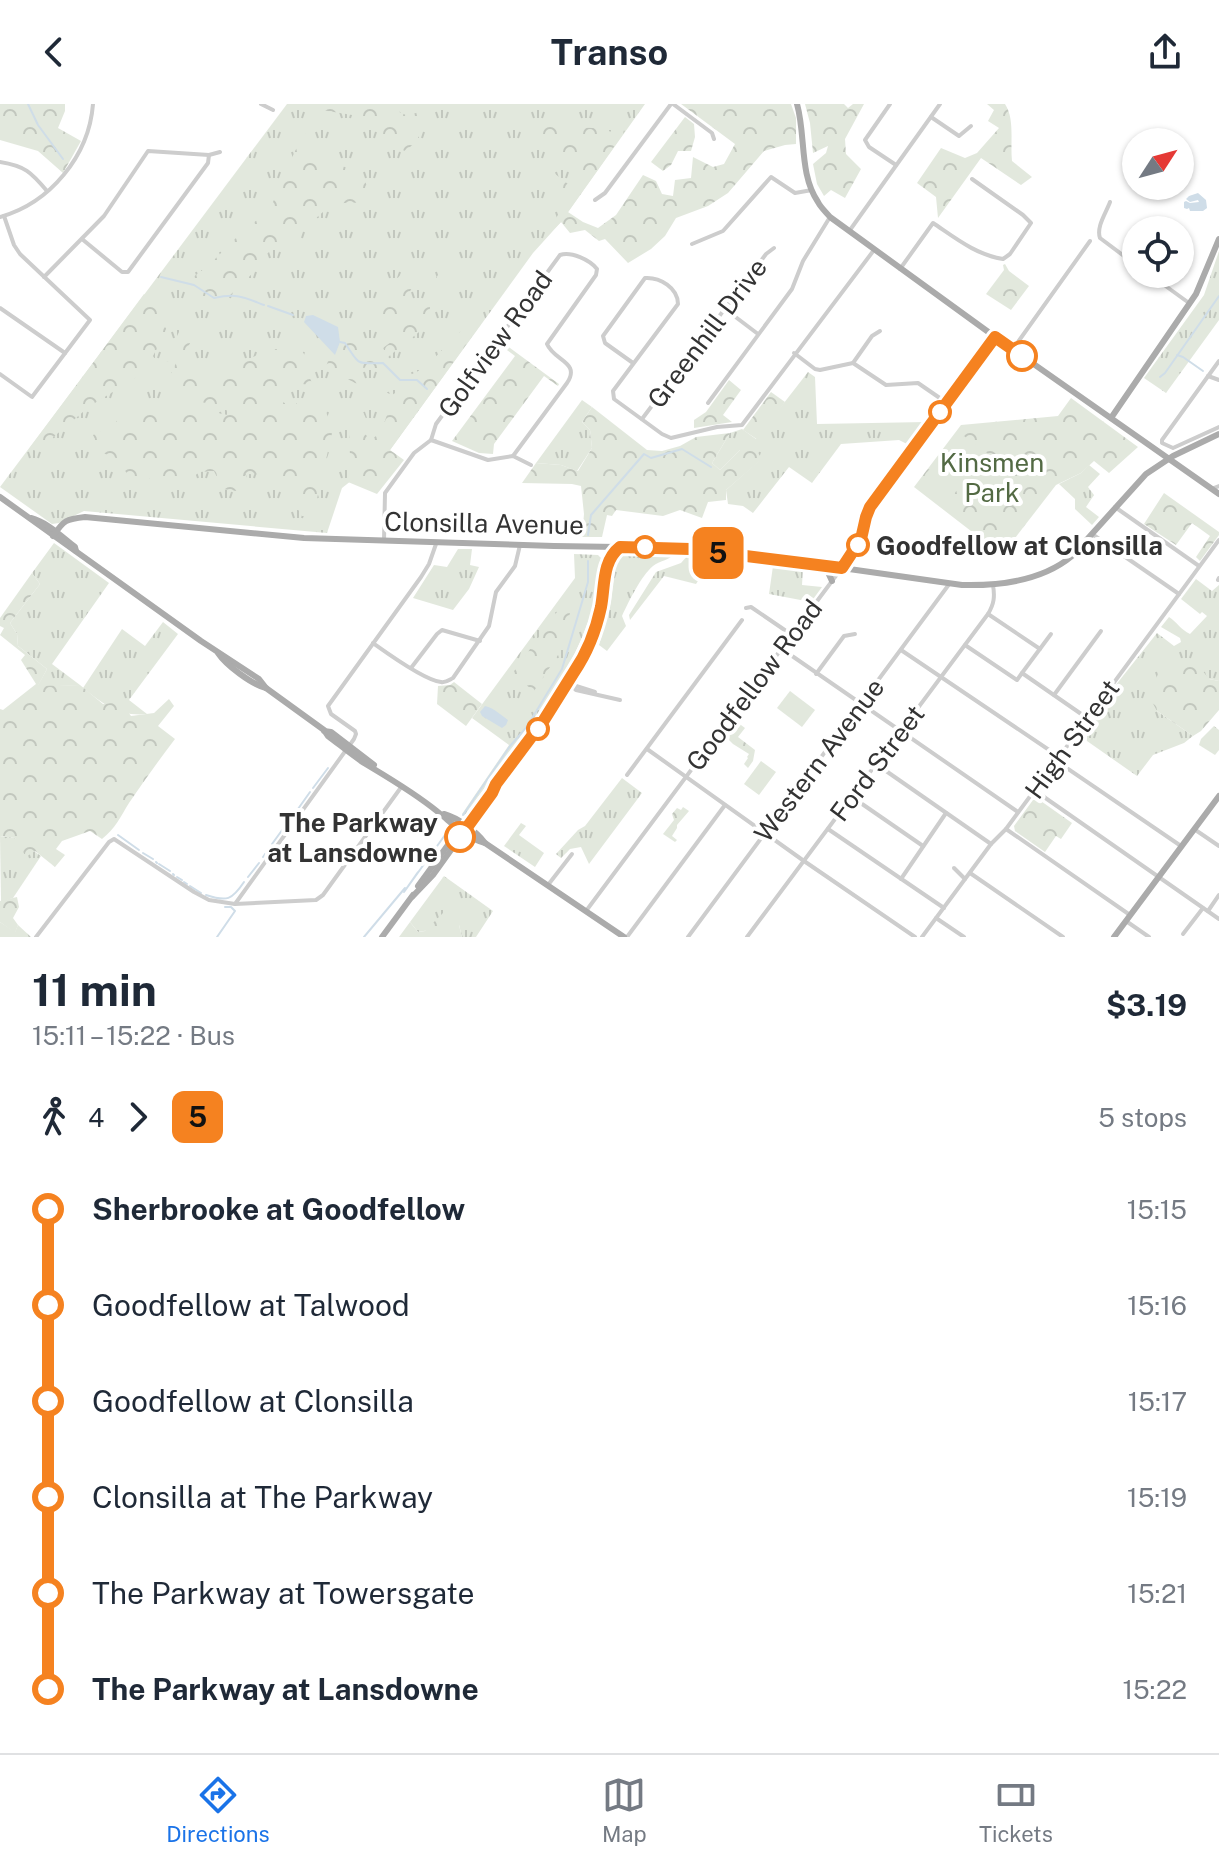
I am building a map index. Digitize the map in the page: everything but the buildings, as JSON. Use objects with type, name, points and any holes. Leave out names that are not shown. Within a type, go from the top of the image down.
[{"type":"main road","points":[[797,104],[805,171],[817,202],[830,217],[1168,459],[1215,488],[1219,494]]},
{"type":"main road","points":[[1109,417],[1196,294],[1219,239]]},
{"type":"main road","name":"Clonsilla Avenue","points":[[55,534],[62,523],[70,518],[90,517],[276,536],[690,549],[950,583],[993,584],[1050,571],[1072,556],[1146,474],[1168,459],[1219,434]]},
{"type":"main road","points":[[0,497],[259,679],[266,688],[478,841],[626,937]]},
{"type":"main road","points":[[594,546],[603,553],[607,566]]},
{"type":"main road","points":[[382,937],[433,875],[488,790],[496,784],[570,684],[598,619],[609,547]]},
{"type":"main road","points":[[607,566],[612,554],[620,547]]},
{"type":"main road","points":[[825,566],[832,581]]},
{"type":"main road","points":[[1114,937],[1219,796]]},
{"type":"street","points":[[0,374],[32,397],[90,320],[20,254],[2,217],[25,207],[67,172],[80,151],[92,121],[93,104]]},
{"type":"street","points":[[261,104],[273,110]]},
{"type":"street","points":[[595,200],[605,193],[672,104],[712,133],[714,139]]},
{"type":"street","points":[[890,104],[865,140],[869,147],[896,165]]},
{"type":"street","points":[[849,232],[940,104]]},
{"type":"street","points":[[931,117],[959,136],[971,126]]},
{"type":"street","points":[[44,277],[104,216],[148,151],[209,155],[220,152]]},
{"type":"street","points":[[82,239],[122,272],[128,272],[208,163],[209,155]]},
{"type":"street","points":[[0,162],[22,166],[47,191]]},
{"type":"street","points":[[692,244],[723,231],[771,177],[795,193],[812,190]]},
{"type":"street","points":[[900,269],[933,223],[993,258],[1003,259],[1010,254],[1031,223],[972,179]]},
{"type":"street","points":[[1110,202],[1098,233],[1122,254]]},
{"type":"street","points":[[708,403],[792,289],[803,261],[830,217]]},
{"type":"street","points":[[1013,349],[1090,241]]},
{"type":"street","name":"Greenhill Drive","points":[[642,419],[766,254],[774,248]]},
{"type":"street","points":[[633,363],[605,343],[603,336],[645,278],[656,278],[675,291],[678,304],[613,391],[614,399],[668,437],[742,425],[874,250]]},
{"type":"street","name":"Golfview Road","points":[[384,541],[385,493],[414,453],[431,440],[436,424],[560,255],[565,253],[590,262],[597,269],[596,275],[547,344],[548,349],[571,368],[572,373],[513,456]]},
{"type":"street","points":[[1168,288],[1189,303]]},
{"type":"street","points":[[0,308],[65,353]]},
{"type":"street","points":[[725,309],[759,334]]},
{"type":"street","points":[[794,353],[820,370],[853,363],[872,336],[880,331]]},
{"type":"street","name":"Goodfellow Road","points":[[586,911],[842,568],[861,539],[870,507],[995,337]]},
{"type":"street","points":[[1219,361],[1162,443],[1173,448],[1219,427]]},
{"type":"street","points":[[853,363],[886,385],[918,383],[947,403]]},
{"type":"street","points":[[1208,376],[1219,380]]},
{"type":"street","points":[[431,440],[488,460],[513,456],[531,465]]},
{"type":"street","points":[[1115,507],[1199,566]]},
{"type":"street","points":[[1092,534],[1179,595]]},
{"type":"street","name":"High Street","points":[[922,937],[991,844],[1006,829],[1219,540]]},
{"type":"street","points":[[235,904],[356,734],[331,714],[328,706],[421,577],[437,543]]},
{"type":"street","points":[[373,643],[411,668],[440,682],[449,681],[489,626],[496,592],[515,566],[520,545]]},
{"type":"street","name":"Western Avenue","points":[[688,937],[950,583]]},
{"type":"street","name":"Ford Street","points":[[747,937],[988,614],[995,598],[993,584]]},
{"type":"street","points":[[746,608],[751,607],[792,635]]},
{"type":"street","points":[[988,614],[1040,649]]},
{"type":"street","points":[[627,775],[742,620]]},
{"type":"street","points":[[411,668],[442,630],[480,641]]},
{"type":"street","points":[[1054,695],[1101,631]]},
{"type":"street","points":[[816,674],[844,636],[855,634]]},
{"type":"street","points":[[965,645],[1017,680],[1051,634]]},
{"type":"street","points":[[782,649],[1018,812]]},
{"type":"street","points":[[901,650],[1181,846]]},
{"type":"street","points":[[1022,673],[1087,718]]},
{"type":"street","points":[[570,684],[620,700]]},
{"type":"street","points":[[647,749],[915,937]]},
{"type":"street","points":[[876,764],[991,844]]},
{"type":"street","points":[[36,937],[111,840],[118,840],[209,900],[235,904],[316,900],[323,895],[402,786]]},
{"type":"street","points":[[1034,790],[1219,919]]},
{"type":"street","points":[[852,797],[923,846]]},
{"type":"street","points":[[626,937],[725,805]]},
{"type":"street","points":[[901,879],[946,813]]},
{"type":"street","points":[[828,829],[944,908]]},
{"type":"street","points":[[1006,829],[1128,918],[1149,937]]},
{"type":"street","points":[[1194,829],[1219,846]]},
{"type":"street","points":[[548,885],[572,854]]},
{"type":"street","points":[[954,868],[965,879]]},
{"type":"street","points":[[970,873],[1063,937]]},
{"type":"street","points":[[1183,934],[1219,895]]},
{"type":"street","points":[[936,918],[964,937]]},
{"type":"green space","points":[[0,104],[65,104],[58,128],[81,141],[63,173],[38,151],[0,140]]},
{"type":"green space","points":[[287,104],[645,104],[390,450],[342,488],[327,533],[84,511],[52,524],[0,487]]},
{"type":"green space","points":[[317,104],[382,104],[408,116],[421,111],[428,115],[416,140],[404,151],[395,141],[352,115],[316,109]]},
{"type":"green space","points":[[681,104],[791,104],[796,118],[796,144],[764,151],[728,193],[708,206],[676,218],[665,236],[628,263],[605,239],[599,241],[585,230],[570,233],[561,222],[555,228],[553,223],[564,205],[559,190],[549,184],[554,173],[573,188],[578,189],[581,183],[556,155],[545,148],[536,133],[539,126],[613,132],[620,128],[625,131],[568,212],[598,228],[616,215],[643,175],[656,181],[662,194],[673,196],[675,180],[691,178],[693,157],[713,167],[724,164],[735,144]]},
{"type":"green space","points":[[805,104],[844,104],[848,108],[853,104],[864,104],[845,139],[846,154],[861,169],[845,198],[831,190],[824,196],[817,184],[813,164],[826,153],[828,146],[813,153]]},
{"type":"green space","points":[[987,104],[1005,104],[1011,124],[1012,161],[1032,177],[1021,185],[981,158],[938,218],[936,197],[917,183],[941,148],[965,158],[977,153],[999,128],[988,121],[994,110]]},
{"type":"green space","points":[[685,117],[694,124],[695,137],[691,151],[678,151],[671,165],[663,171],[651,162]]},
{"type":"green space","points":[[307,131],[314,135],[310,150],[363,176],[368,189],[361,194],[360,203],[333,206],[319,215],[299,235],[302,243],[281,250],[277,246],[256,262],[253,273],[226,299],[214,305],[199,297],[192,278],[270,209]]},
{"type":"green space","points":[[1219,251],[1219,320],[1166,393],[1144,378],[1204,295]]},
{"type":"green space","points":[[447,260],[465,265],[430,306],[429,324],[388,357],[383,348],[391,342],[385,317],[377,313],[379,302],[395,296],[392,285],[406,268],[420,274],[405,306],[415,313]]},
{"type":"green space","points":[[1005,264],[1009,271],[1029,286],[1011,310],[986,294]]},
{"type":"green space","points":[[144,294],[161,307],[161,321],[167,330],[153,356],[158,364],[90,406],[37,451],[29,449]]},
{"type":"green space","points":[[477,318],[481,324],[390,450],[404,460],[377,494],[348,482],[349,422],[357,422],[363,412],[369,425],[364,433],[371,440],[381,432],[387,415],[378,404],[383,391],[392,395],[403,388],[405,376],[425,367]]},
{"type":"green space","points":[[341,327],[351,330],[364,347],[363,359],[381,359],[391,365],[386,371],[363,368],[363,385],[326,367],[331,352],[336,354]]},
{"type":"green space","points":[[184,328],[194,336],[189,345],[188,363],[207,371],[279,349],[292,337],[304,354],[313,385],[291,383],[278,398],[291,408],[307,395],[321,400],[333,429],[313,516],[302,516],[277,475],[245,474],[256,494],[223,489],[214,471],[200,472],[179,486],[168,480],[128,476],[119,459],[100,452],[93,435],[115,424],[124,409],[196,409],[228,415],[225,405],[198,402],[192,396],[184,394],[177,397],[162,392],[178,359],[164,362],[180,330]]},
{"type":"green space","points":[[502,342],[559,384],[544,376],[494,444],[493,454],[479,453],[452,441],[515,356],[500,345]]},
{"type":"green space","points":[[808,372],[815,377],[817,424],[926,422],[909,445],[899,440],[841,444],[812,483],[789,467],[753,513],[743,506],[728,504],[726,490],[761,459],[740,450],[720,470],[712,463],[730,433],[742,429],[756,439]]},
{"type":"green space","points":[[729,380],[741,390],[723,415],[732,422],[694,428],[694,420],[706,412]]},
{"type":"green space","points":[[771,392],[785,402],[758,440],[743,430]]},
{"type":"green space","name":"Kinsmen Park","points":[[1071,398],[1138,447],[1109,473],[1094,461],[1081,473],[1056,485],[1002,555],[914,487],[961,425],[1058,416]]},
{"type":"green space","points":[[582,400],[592,407],[582,422],[590,430],[592,448],[577,471],[561,465],[536,463]]},
{"type":"green space","points":[[592,407],[647,450],[662,451],[696,437],[730,433],[712,463],[720,470],[740,450],[753,445],[762,459],[726,490],[726,500],[708,502],[702,518],[680,510],[663,516],[616,510],[612,516],[607,515],[602,537],[582,537],[584,514],[581,486],[522,483],[536,463],[561,465],[578,471],[592,448],[590,430],[582,422]]},
{"type":"green space","points":[[964,436],[998,461],[983,480],[949,455]]},
{"type":"green space","points":[[938,457],[952,467],[959,478],[957,490],[946,506],[918,485]]},
{"type":"green space","points":[[1089,465],[1100,474],[1088,487],[1094,495],[1086,507],[1099,517],[1092,525],[1075,509],[1075,499],[1059,484],[1081,473]]},
{"type":"green space","points":[[1164,493],[1219,532],[1200,561],[1196,557],[1210,536],[1192,523],[1176,545],[1144,524]]},
{"type":"green space","points":[[54,543],[109,583],[52,664],[80,685],[37,687],[47,669],[18,646],[17,634],[10,623],[40,584],[32,573]]},
{"type":"green space","points":[[458,549],[472,549],[470,565],[479,567],[469,589],[453,610],[413,598],[434,565],[447,567]]},
{"type":"green space","points":[[623,552],[675,553],[653,566],[644,576],[622,616],[626,626],[607,651],[599,645],[611,602],[617,556]]},
{"type":"green space","points":[[574,554],[598,555],[601,558],[593,607],[583,636],[538,716],[464,816],[462,814],[509,745],[472,718],[575,578]]},
{"type":"green space","points":[[688,555],[714,557],[696,584],[664,576],[630,620],[629,615],[656,572],[681,563]]},
{"type":"green space","points":[[773,566],[803,568],[802,585],[822,587],[811,602],[769,594]]},
{"type":"green space","points":[[32,573],[40,584],[10,623],[17,634],[18,646],[47,669],[38,686],[80,685],[103,704],[121,702],[131,716],[154,713],[169,699],[174,706],[158,726],[175,739],[114,827],[102,839],[90,831],[62,841],[56,849],[65,855],[55,867],[35,851],[26,857],[15,838],[0,836],[0,709],[3,710],[36,684],[21,660],[25,655],[0,635],[4,628],[0,626],[0,618]]},
{"type":"green space","points":[[1196,579],[1212,591],[1219,585],[1219,681],[1209,679],[1157,711],[1193,736],[1184,743],[1153,755],[1137,776],[1077,734],[1157,633],[1174,646],[1181,642],[1180,638],[1161,627],[1169,617],[1190,634],[1207,616],[1181,599]]},
{"type":"green space","points":[[570,594],[573,601],[560,652],[534,691],[512,674]]},
{"type":"green space","points":[[163,622],[178,634],[129,700],[147,714],[120,711],[83,688],[122,629],[145,646]]},
{"type":"green space","points":[[1177,658],[1195,661],[1209,679],[1219,681],[1219,710],[1193,736],[1157,711],[1149,696],[1160,669]]},
{"type":"green space","points":[[454,682],[482,704],[466,726],[437,704],[438,686]]},
{"type":"green space","points":[[790,691],[815,710],[802,727],[777,708]]},
{"type":"green space","points":[[737,722],[745,728],[738,737],[755,750],[748,768],[744,764],[749,754],[725,736]]},
{"type":"green space","points":[[1214,726],[1219,730],[1219,750],[1215,755],[1199,745]]},
{"type":"green space","points":[[761,761],[776,772],[759,795],[744,784]]},
{"type":"green space","points":[[622,778],[642,793],[589,864],[581,847],[570,849],[561,858],[556,854],[585,826]]},
{"type":"green space","points":[[1038,799],[1072,823],[1061,839],[1056,836],[1045,852],[1015,831],[1014,826],[1033,800]]},
{"type":"green space","points":[[683,807],[689,811],[672,836],[677,840],[675,842],[663,834],[674,820],[672,814]]},
{"type":"green space","points":[[521,823],[526,826],[519,835],[544,853],[535,867],[504,846]]},
{"type":"green space","points":[[0,836],[15,838],[41,856],[13,898],[1,902]]},
{"type":"green space","points":[[444,876],[493,911],[476,937],[462,937],[459,925],[418,932],[410,922]]},
{"type":"green space","points":[[17,897],[19,907],[13,918],[18,925],[15,933],[0,922],[0,901]]},
{"type":"green space","points":[[446,910],[462,917],[459,925],[462,937],[399,937],[410,922],[418,932],[425,931]]},
{"type":"green space","points":[[0,922],[15,932],[18,925],[31,937],[0,937]]},
{"type":"shaded area","points":[[1198,193],[1206,200],[1207,208],[1203,211],[1184,208],[1186,201],[1199,202],[1187,200],[1194,200],[1194,194]]},
{"type":"shaded area","points":[[313,315],[338,327],[340,342],[335,355],[304,322],[306,316]]},
{"type":"shaded area","points":[[485,706],[508,720],[506,725],[502,728],[482,716],[480,712]]},
{"type":"waterway","points":[[28,104],[38,125],[63,159]]},
{"type":"waterway","points":[[161,277],[194,285],[214,298],[240,297],[264,305]]},
{"type":"waterway","points":[[1160,377],[1219,296]]},
{"type":"waterway","points":[[268,306],[293,315]]},
{"type":"waterway","points":[[340,342],[345,343],[360,362],[383,363],[400,380],[417,380],[427,389]]},
{"type":"waterway","points":[[1177,355],[1203,371]]},
{"type":"waterway","points":[[588,535],[591,515],[644,454],[651,458],[682,449],[711,467]]},
{"type":"waterway","points":[[463,815],[510,746],[526,728],[562,669],[588,582],[588,561]]},
{"type":"waterway","points":[[313,788],[328,768]]},
{"type":"waterway","points":[[293,816],[310,792]]},
{"type":"waterway","points":[[272,844],[288,822]]},
{"type":"waterway","points":[[418,872],[404,892],[445,835],[451,832]]},
{"type":"waterway","points":[[118,835],[139,850]]},
{"type":"waterway","points":[[263,857],[268,850]]},
{"type":"waterway","points":[[143,853],[153,859]]},
{"type":"waterway","points":[[248,877],[259,863]]},
{"type":"waterway","points":[[159,864],[170,871]]},
{"type":"waterway","points":[[177,877],[182,880]]},
{"type":"waterway","points":[[206,895],[228,898],[244,882]]},
{"type":"waterway","points":[[190,886],[201,893]]},
{"type":"waterway","points":[[364,937],[405,888]]},
{"type":"waterway","points":[[217,937],[235,911],[225,907]]},
{"type":"bus line","name":"5","points":[[460,837],[580,665],[598,619],[607,566],[615,551],[620,547],[666,547],[842,568],[859,544],[870,507],[995,337],[1022,356]]},
{"type":"place","name":"Goodfellow at Clonsilla","points":[[858,545]]},
{"type":"place","name":"The Parkway at Lansdowne","points":[[460,837]]}]
